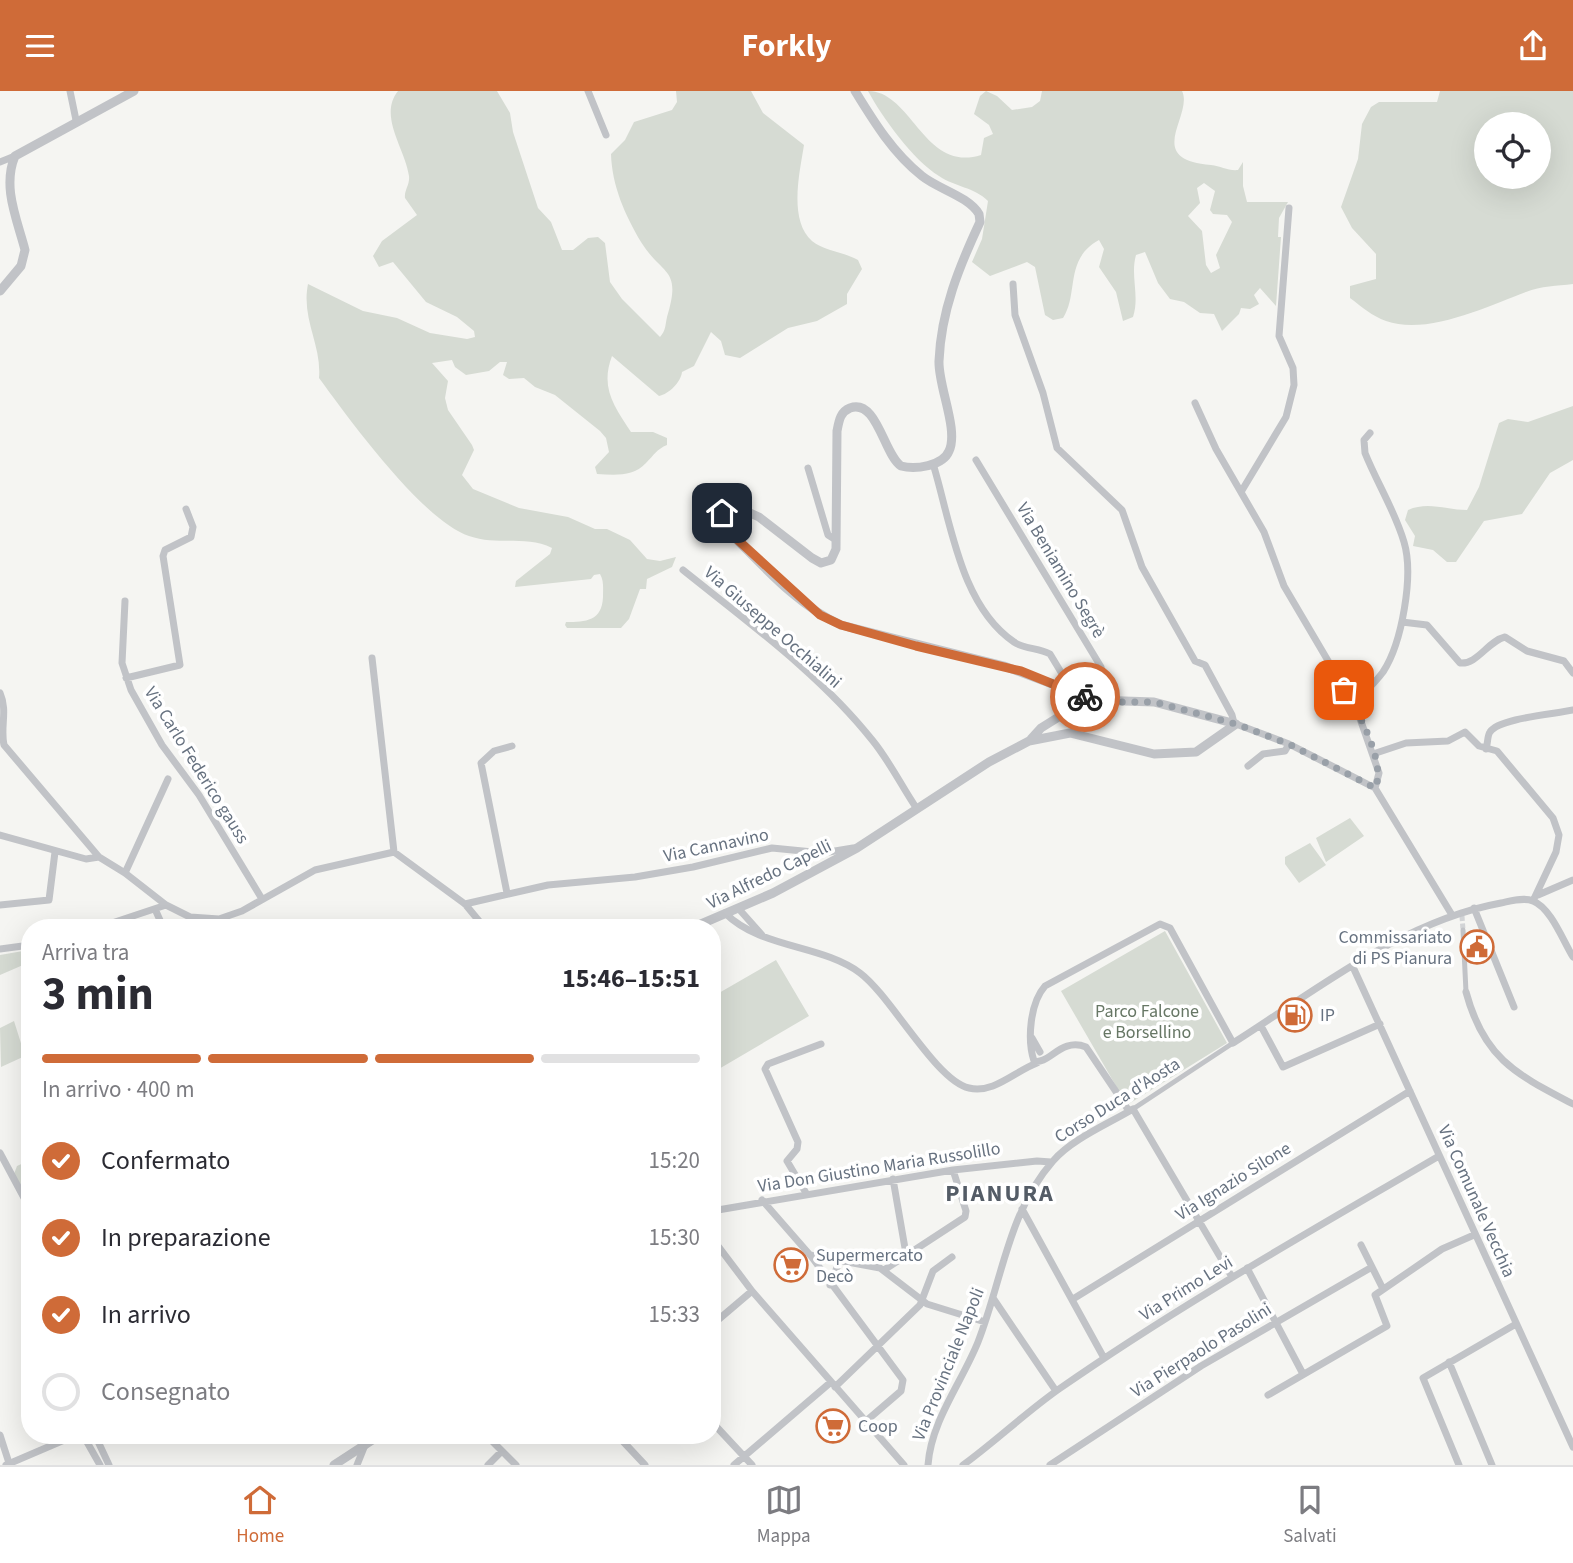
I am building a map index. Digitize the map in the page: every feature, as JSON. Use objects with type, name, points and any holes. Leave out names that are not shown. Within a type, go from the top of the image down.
[{"type":"street","points":[[69,91],[76,120]]},
{"type":"street","points":[[0,162],[134,91]]},
{"type":"street","points":[[588,91],[606,135]]},
{"type":"street","points":[[855,91],[880,132],[901,156],[942,190],[976,208],[979,222],[955,281],[941,332],[939,378],[952,434],[949,451],[933,464],[909,468],[898,465],[866,410],[857,406],[847,408],[841,415],[835,459],[836,540],[831,560],[821,562],[745,509],[730,506],[722,513],[727,530],[820,615],[841,625],[1021,671],[1089,698],[1107,702],[1154,702],[1235,724],[1289,744],[1375,788],[1452,915]]},
{"type":"street","points":[[0,291],[24,258],[9,179],[15,156]]},
{"type":"street","points":[[1241,492],[1286,417],[1294,385],[1293,368],[1279,336],[1289,208]]},
{"type":"street","points":[[1013,284],[1015,315],[1042,393],[1057,448],[1122,510],[1135,552],[1150,583],[1195,661],[1205,665],[1235,724]]},
{"type":"street","points":[[1195,403],[1216,449],[1264,532],[1284,586],[1354,703],[1379,773],[1375,788]]},
{"type":"street","points":[[1354,703],[1382,674],[1394,651],[1402,622],[1405,544],[1365,453],[1364,440],[1370,433]]},
{"type":"street","name":"Via Beniamino Segrè","points":[[976,460],[1101,667],[1107,702]]},
{"type":"street","points":[[934,467],[966,577],[978,601],[1015,643],[1050,654],[1073,692]]},
{"type":"street","points":[[808,468],[828,535],[836,540]]},
{"type":"street","points":[[126,678],[180,665],[163,555],[165,550],[191,537],[193,527],[186,509]]},
{"type":"street","name":"Via Giuseppe Occhialini","points":[[683,571],[802,668],[861,728],[876,744],[917,809]]},
{"type":"street","name":"Via Carlo Federico gauss","points":[[125,601],[122,663],[126,678],[162,745],[199,795],[262,899]]},
{"type":"street","points":[[1402,622],[1427,625],[1460,663],[1470,662],[1495,641],[1505,637],[1527,651],[1564,661],[1573,673]]},
{"type":"street","points":[[372,658],[394,852],[465,904],[477,919]]},
{"type":"street","points":[[0,693],[5,708],[2,734],[4,745],[99,857],[125,873],[166,905],[190,917],[202,919]]},
{"type":"street","name":"Via Cannavino","points":[[465,904],[548,884],[635,877],[693,867],[772,848],[823,853],[857,848],[1029,741],[1041,728],[1089,698]]},
{"type":"street","points":[[1486,749],[1492,730],[1508,723],[1573,710]]},
{"type":"street","name":"Via Cannavino","points":[[1029,741],[1070,733],[1154,754],[1196,752],[1209,746],[1235,724]]},
{"type":"street","points":[[1373,754],[1406,743],[1448,741],[1465,732],[1486,749],[1497,751],[1552,814],[1559,835],[1533,901]]},
{"type":"street","points":[[1248,766],[1262,755],[1285,751],[1289,744]]},
{"type":"street","points":[[508,893],[481,763],[494,751],[512,746]]},
{"type":"street","points":[[125,873],[168,779]]},
{"type":"street","points":[[0,835],[86,859],[99,857]]},
{"type":"street","name":"Via Alfredo Capelli","points":[[712,919],[857,848]]},
{"type":"street","points":[[0,905],[49,900],[55,852]]},
{"type":"street","points":[[215,919],[228,917],[328,865],[394,852]]},
{"type":"street","points":[[1533,901],[1542,892],[1573,880]]},
{"type":"street","name":"Corso Duca d'Aosta","points":[[1051,1162],[1065,1150],[1405,936],[1474,908],[1519,899],[1533,901]]},
{"type":"street","points":[[1533,901],[1544,910],[1573,957]]},
{"type":"street","points":[[124,919],[166,905]]},
{"type":"street","points":[[738,908],[762,936]]},
{"type":"street","points":[[1474,908],[1514,1007]]},
{"type":"street","points":[[155,909],[159,919]]},
{"type":"street","points":[[725,913],[744,931],[846,965],[863,974],[940,1067],[967,1088],[988,1088],[1036,1059],[1066,1045],[1086,1047],[1131,1110],[1232,1277]]},
{"type":"street","points":[[1036,1059],[1031,1034],[1037,998],[1045,986],[1160,924],[1169,926],[1233,1043]]},
{"type":"street","points":[[1463,930],[1466,992],[1486,1039],[1502,1061],[1530,1081],[1573,1104]]},
{"type":"street","points":[[0,949],[21,946]]},
{"type":"street","name":"Via Comunale Vecchia","points":[[1353,967],[1573,1447]]},
{"type":"street","points":[[1261,1026],[1283,1067],[1380,1024]]},
{"type":"street","points":[[806,1193],[787,1161],[797,1149],[798,1142],[765,1069],[768,1064],[821,1044]]},
{"type":"street","name":"Via Ignazio Silone","points":[[1073,1299],[1410,1091]]},
{"type":"street","points":[[0,1153],[21,1192]]},
{"type":"street","name":"Via Primo Levi","points":[[962,1465],[1056,1391],[1104,1358],[1232,1277],[1439,1156]]},
{"type":"street","name":"Via Don Giustino Maria Russolillo","points":[[721,1209],[762,1200],[954,1170],[1034,1161],[1051,1162]]},
{"type":"street","name":"Via Provinciale Napoli","points":[[928,1465],[939,1425],[985,1322],[1008,1243],[1022,1209],[1051,1162]]},
{"type":"street","points":[[884,1270],[966,1214],[954,1170]]},
{"type":"street","points":[[893,1179],[906,1254]]},
{"type":"street","points":[[762,1200],[810,1255],[902,1378],[904,1384],[865,1422]]},
{"type":"street","points":[[1022,1209],[1104,1358]]},
{"type":"street","points":[[1268,1395],[1387,1326],[1374,1297],[1442,1249],[1474,1235]]},
{"type":"street","points":[[1361,1245],[1384,1289]]},
{"type":"street","points":[[721,1250],[752,1291],[904,1465]]},
{"type":"street","points":[[810,1255],[884,1270],[922,1301],[985,1322]]},
{"type":"street","points":[[734,1465],[879,1344],[922,1301],[933,1271],[951,1257]]},
{"type":"street","points":[[831,1285],[840,1260]]},
{"type":"street","name":"Via Pierpaolo Pasolini","points":[[1050,1465],[1275,1322],[1372,1267]]},
{"type":"street","points":[[1247,1268],[1303,1374]]},
{"type":"street","points":[[721,1317],[752,1291]]},
{"type":"street","points":[[993,1298],[1056,1391]]},
{"type":"street","points":[[1459,1465],[1423,1379],[1516,1324]]},
{"type":"street","points":[[1448,1362],[1492,1465]]},
{"type":"street","points":[[721,1432],[752,1465]]},
{"type":"street","points":[[0,1435],[8,1464],[55,1444]]},
{"type":"street","points":[[88,1444],[100,1465]]},
{"type":"street","points":[[99,1444],[109,1465]]},
{"type":"street","points":[[495,1444],[516,1465]]},
{"type":"street","points":[[625,1444],[645,1465]]},
{"type":"street","points":[[342,1464],[365,1445]]},
{"type":"street","points":[[357,1465],[365,1445]]},
{"type":"street","points":[[488,1465],[502,1451]]},
{"type":"green space","points":[[398,91],[497,91],[510,113],[513,132],[538,208],[551,222],[562,250],[573,250],[588,238],[598,237],[605,243],[610,282],[622,299],[660,337],[671,301],[671,281],[641,242],[620,200],[611,154],[625,140],[634,122],[672,110],[677,102],[676,91],[751,91],[763,113],[804,145],[798,181],[798,208],[805,232],[817,244],[858,260],[862,269],[847,294],[847,304],[817,321],[788,328],[740,358],[725,355],[721,341],[711,332],[694,366],[682,372],[677,383],[663,395],[659,396],[612,356],[608,387],[614,405],[631,432],[653,432],[667,438],[667,445],[658,450],[641,468],[630,473],[597,474],[595,467],[609,452],[606,438],[555,395],[535,387],[524,378],[509,379],[503,375],[507,362],[500,362],[489,371],[466,375],[455,367],[452,360],[432,363],[448,381],[445,398],[448,410],[474,450],[462,475],[473,489],[519,508],[568,517],[595,529],[607,529],[630,540],[647,559],[660,561],[676,557],[672,567],[647,579],[646,589],[640,589],[629,619],[621,628],[567,628],[565,625],[566,622],[592,619],[600,611],[603,582],[600,574],[591,579],[515,587],[516,581],[550,554],[552,548],[532,542],[479,539],[451,527],[430,511],[388,467],[319,378],[318,354],[307,309],[308,284],[363,311],[397,318],[430,333],[467,339],[475,337],[474,331],[457,317],[426,302],[393,262],[379,267],[373,256],[382,241],[417,215],[405,198],[409,176],[392,121],[393,101]]},
{"type":"green space","points":[[868,91],[883,94],[896,104],[932,143],[945,153],[962,157],[981,155],[984,138],[993,134],[989,125],[974,114],[980,96],[986,91],[997,96],[1012,110],[1032,107],[1040,101],[1042,91],[1182,91],[1184,101],[1175,135],[1175,146],[1179,155],[1190,161],[1231,170],[1238,170],[1243,162],[1243,186],[1247,202],[1288,202],[1279,218],[1278,237],[1281,237],[1276,306],[1260,288],[1254,295],[1259,304],[1250,309],[1241,308],[1239,314],[1222,331],[1214,314],[1200,313],[1184,302],[1170,299],[1158,283],[1145,252],[1136,255],[1134,263],[1136,301],[1133,317],[1123,321],[1116,292],[1099,267],[1104,249],[1099,240],[1088,248],[1076,267],[1068,309],[1063,318],[1053,320],[1045,315],[1035,267],[1027,262],[990,276],[972,262],[982,239],[988,201],[929,169],[899,137]],"holes":[[[1204,183],[1215,191],[1210,210],[1213,214],[1227,215],[1232,222],[1216,255],[1220,268],[1211,273],[1206,265],[1202,231],[1188,216],[1200,203],[1197,188]]]},
{"type":"green space","points":[[1440,91],[1573,91],[1573,284],[1532,290],[1457,317],[1420,325],[1402,325],[1386,321],[1350,298],[1350,286],[1376,279],[1376,254],[1352,228],[1341,207],[1358,159],[1362,124],[1371,107],[1379,102],[1437,102]]},
{"type":"green space","points":[[1573,406],[1573,460],[1550,473],[1522,514],[1484,521],[1456,562],[1447,562],[1433,550],[1413,546],[1415,536],[1405,520],[1408,510],[1430,506],[1467,510],[1479,487],[1499,423],[1508,419],[1528,422]]},
{"type":"green space","points":[[1350,818],[1364,836],[1326,862],[1316,838]]},
{"type":"green space","points":[[1310,843],[1326,865],[1299,883],[1285,864],[1285,857]]},
{"type":"green space","name":"Parco Falcone e Borsellino","points":[[1165,931],[1227,1043],[1127,1105],[1061,991]]},
{"type":"green space","points":[[21,951],[21,966],[0,975],[0,955]]},
{"type":"green space","points":[[776,960],[809,1016],[721,1068],[721,992]]},
{"type":"green space","points":[[14,1021],[21,1043],[21,1058],[1,1067],[0,1028]]},
{"type":"green space","points":[[21,1164],[21,1187],[14,1174],[17,1166]]},
{"type":"tunnel","points":[[1462,916],[1463,930]]},
{"type":"way so far","points":[[1085,697],[1107,702],[1154,702],[1236,724],[1289,744],[1375,788],[1379,778],[1376,763],[1354,703],[1344,690]]},
{"type":"place","name":"Commissariato di PS Pianura","points":[[1477,947]]},
{"type":"place","name":"IP","points":[[1295,1015]]},
{"type":"place","name":"Supermercato Decò","points":[[791,1265]]},
{"type":"place","name":"Coop","points":[[833,1426]]},
{"type":"district","name":"PIANURA","points":[[1000,1193]]},
{"type":"route","points":[[722,513],[727,530],[820,615],[841,625],[916,646],[1021,671],[1085,697]]}]
